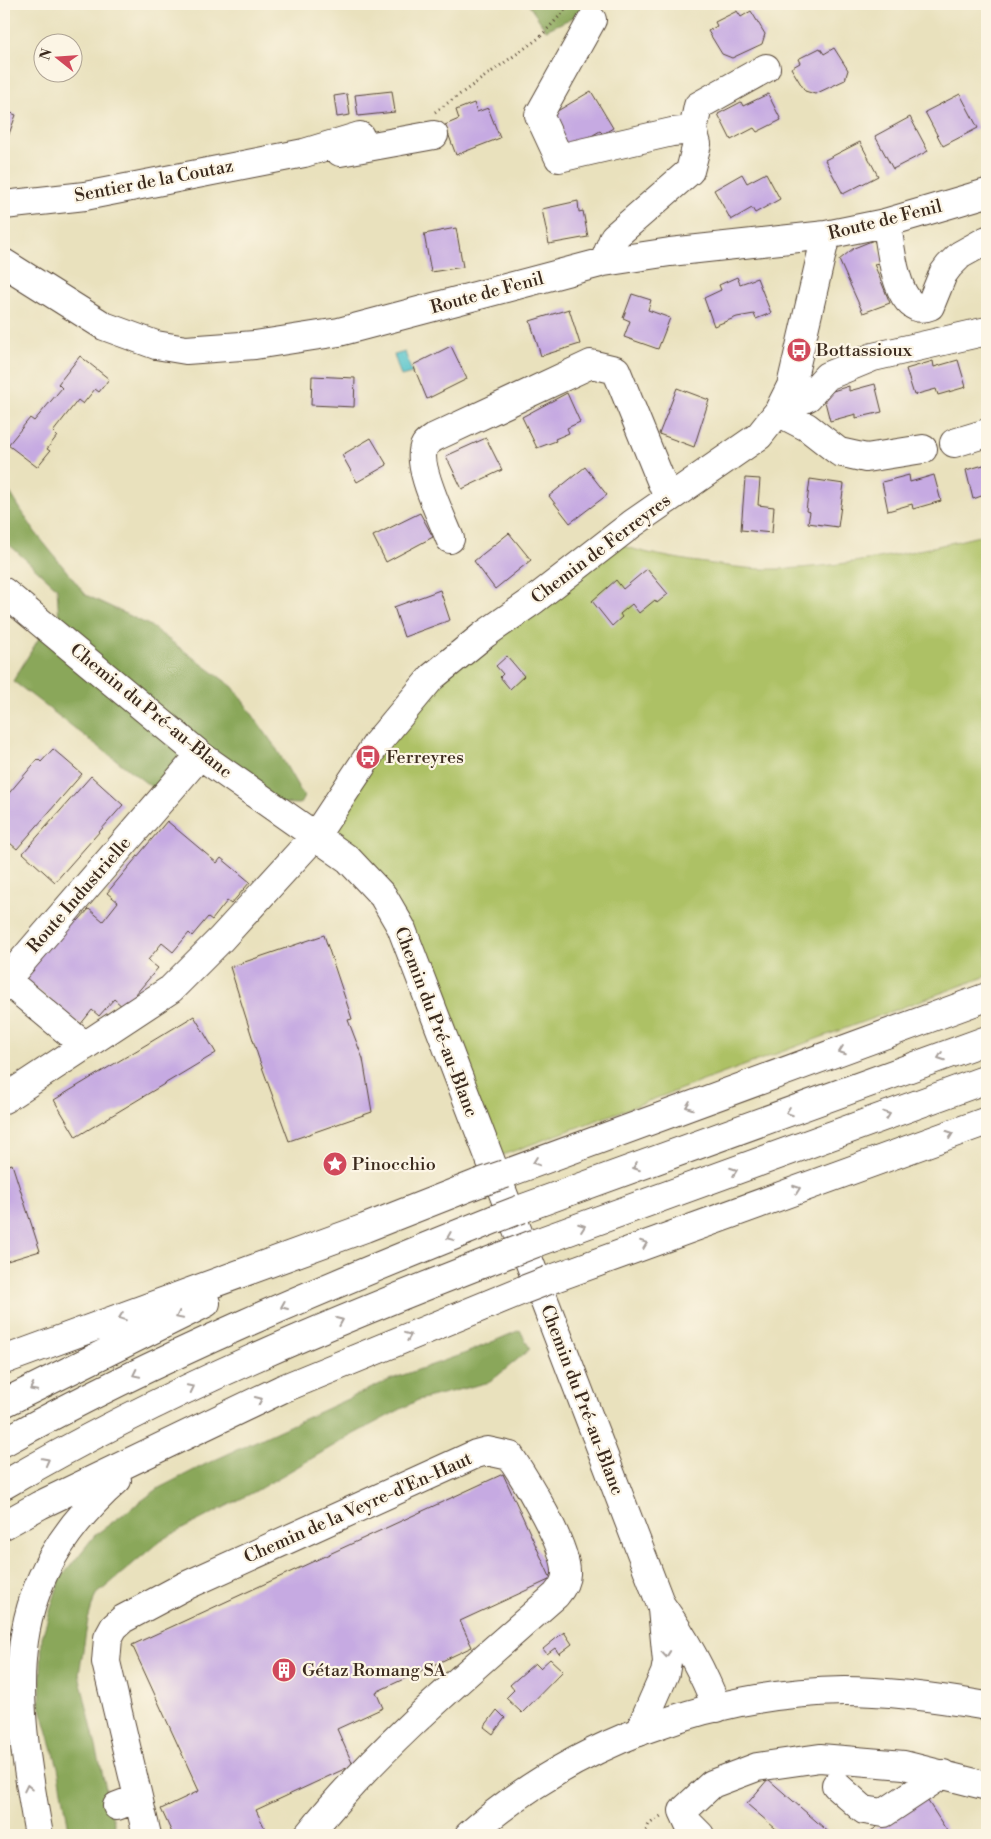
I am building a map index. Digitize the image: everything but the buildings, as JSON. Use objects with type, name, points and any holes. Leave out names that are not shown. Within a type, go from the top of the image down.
[{"type":"main road","points":[[582,12],[539,115],[558,158],[672,132],[693,130]]},
{"type":"main road","points":[[604,262],[614,237],[690,171],[697,144],[693,130],[698,106],[766,68]]},
{"type":"main road","name":"Sentier de la Coutaz","points":[[304,153],[312,156],[325,154],[433,125]]},
{"type":"main road","name":"Sentier de la Coutaz","points":[[4,205],[85,196],[304,153],[360,136]]},
{"type":"main road","name":"Route de Fenil","points":[[4,263],[104,326],[156,345],[186,350],[255,344],[339,332],[604,262],[670,252],[826,235],[886,223],[987,193]]},
{"type":"main road","points":[[886,223],[894,264],[902,290],[910,305],[916,308],[930,306],[943,274],[960,255],[987,240]]},
{"type":"main road","name":"Chemin de Ferreyres","points":[[316,835],[377,743],[432,678],[485,634],[534,600],[668,498],[759,436],[778,412],[791,386],[826,235]]},
{"type":"main road","points":[[778,412],[808,397],[827,376],[873,357],[987,331]]},
{"type":"main road","points":[[450,539],[425,474],[423,457],[425,445],[434,437],[591,364],[616,370],[668,498]]},
{"type":"main road","points":[[778,412],[807,428],[839,452],[866,458],[923,449]]},
{"type":"main road","points":[[954,443],[987,433]]},
{"type":"main road","name":"Chemin du Pré-au-Blanc","points":[[4,592],[200,755],[348,858],[383,896],[401,927],[662,1605],[678,1629],[704,1676],[717,1708]]},
{"type":"main road","name":"Route Industrielle","points":[[85,1046],[6,980],[200,755]]},
{"type":"main road","points":[[4,1099],[171,989],[221,939],[316,835]]},
{"type":"main road","points":[[4,1360],[366,1228],[479,1183],[987,997]]},
{"type":"main road","points":[[4,1442],[121,1381],[215,1336],[354,1276],[495,1219],[987,1040]]},
{"type":"main road","points":[[4,1485],[140,1413],[264,1354],[536,1243],[987,1079]]},
{"type":"main road","points":[[4,1525],[40,1505],[198,1428],[342,1363],[549,1280],[987,1121]]},
{"type":"main road","points":[[4,1403],[109,1349],[366,1228]]},
{"type":"main road","points":[[38,1835],[21,1751],[11,1683],[12,1635],[21,1594],[33,1569],[46,1549],[74,1516],[115,1482],[198,1428]]},
{"type":"main road","name":"Chemin de la Veyre-d'En-Haut","points":[[147,1835],[128,1802],[106,1662],[108,1638],[114,1627],[123,1619],[183,1587],[476,1454],[486,1450],[510,1456],[562,1549],[566,1576],[562,1587],[556,1595],[397,1738],[328,1810],[308,1835]]},
{"type":"main road","name":"Chemin du Pré-au-Blanc","points":[[639,1732],[665,1673],[667,1662],[662,1605]]},
{"type":"main road","points":[[481,1832],[552,1774],[583,1757],[639,1732],[717,1708],[777,1696],[845,1691],[924,1697],[987,1706]]},
{"type":"main road","points":[[700,1835],[689,1824],[683,1811],[712,1784],[757,1767],[820,1758],[904,1765],[987,1786]]},
{"type":"main road","points":[[836,1794],[864,1810],[884,1813],[943,1774]]},
{"type":"path","points":[[560,4],[566,10],[582,12]]},
{"type":"path","points":[[433,125],[539,38],[566,10]]},
{"type":"green space","points":[[528,4],[602,4],[546,30]]},
{"type":"green space","points":[[4,483],[35,532],[86,595],[149,625],[233,687],[276,748],[304,797],[300,804],[269,803],[179,738],[178,766],[158,792],[13,681],[39,638],[59,621],[57,588],[4,540]]},
{"type":"green space","points":[[987,534],[987,976],[489,1160],[401,927],[316,835],[394,720],[610,541],[640,551],[691,561],[745,568],[778,569],[857,562]]},
{"type":"green space","points":[[520,1330],[530,1349],[490,1382],[418,1400],[352,1435],[254,1492],[161,1540],[95,1596],[88,1620],[79,1674],[117,1835],[70,1835],[58,1767],[40,1705],[42,1637],[60,1579],[95,1535],[159,1488],[206,1464],[389,1380],[466,1353]]},
{"type":"water","points":[[405,352],[412,373],[401,376],[394,355]]},
{"type":"place","name":"Bottassioux","points":[[799,350]]},
{"type":"place","name":"Ferreyres","points":[[368,757]]},
{"type":"place","name":"Pinocchio","points":[[335,1164]]},
{"type":"place","name":"Gétaz Romang SA","points":[[284,1670]]}]
